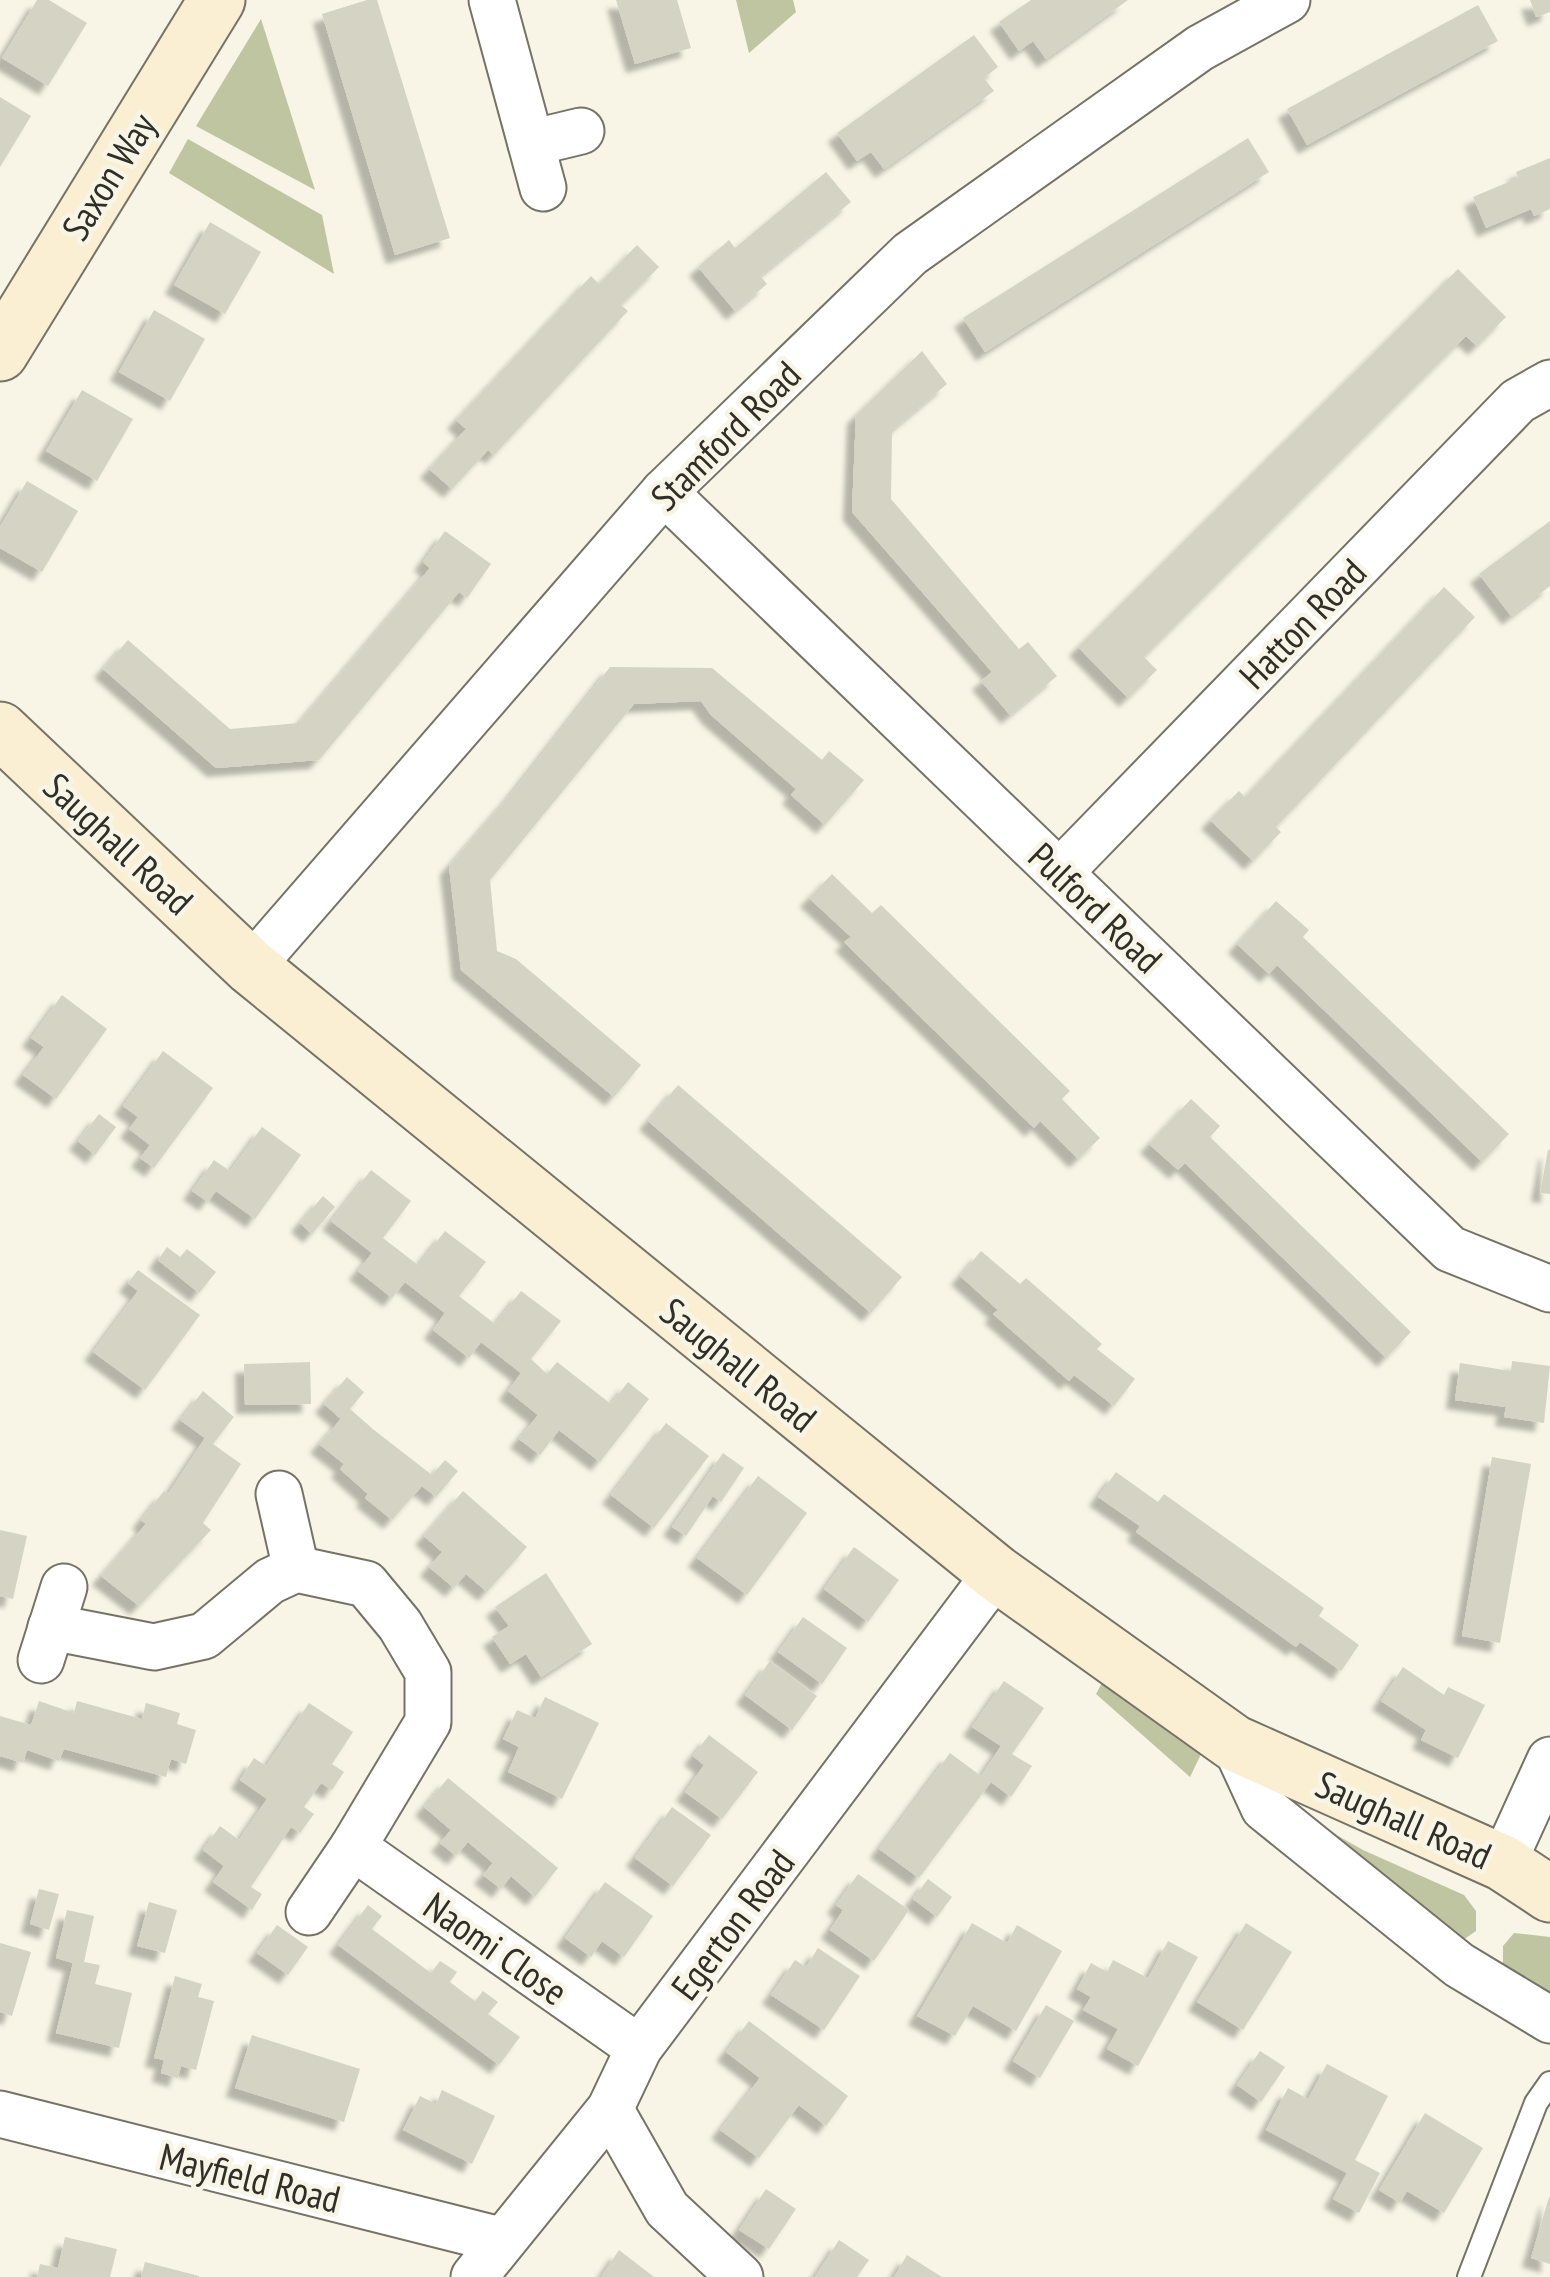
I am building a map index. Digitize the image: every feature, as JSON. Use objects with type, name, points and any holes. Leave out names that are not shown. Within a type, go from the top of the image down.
[{"type":"street","name":"Saxon Way","points":[[0,353],[217,0]]},
{"type":"street","points":[[492,0],[543,188]]},
{"type":"street","name":"Stamford Road","points":[[250,968],[664,492],[910,254],[1200,48],[1287,0]]},
{"type":"street","points":[[531,142],[581,131]]},
{"type":"street","name":"Hatton Road","points":[[1060,872],[1518,401],[1550,383]]},
{"type":"street","name":"Pulford Road","points":[[664,492],[1450,1250],[1550,1290]]},
{"type":"street","name":"Saughall Road","points":[[0,730],[250,968],[996,1573],[1234,1743],[1503,1862],[1550,1894]]},
{"type":"street","points":[[279,1494],[296,1569]]},
{"type":"street","points":[[52,1624],[154,1647],[204,1636],[270,1580],[296,1569],[366,1584],[400,1625],[428,1672],[428,1722],[309,1912]]},
{"type":"street","name":"Egerton Road","points":[[474,2277],[500,2240],[610,2109],[639,2048],[996,1573]]},
{"type":"street","points":[[1234,1743],[1264,1808],[1459,1965],[1550,2020]]},
{"type":"street","points":[[1503,1862],[1550,1760]]},
{"type":"street","name":"Naomi Close","points":[[352,1847],[639,2048]]},
{"type":"street","points":[[610,2109],[668,2209],[740,2277]]},
{"type":"street","name":"Mayfield Road","points":[[0,2114],[500,2240]]},
{"type":"lane","points":[[1469,2277],[1536,2103],[1550,2083]]},
{"type":"green space","points":[[736,0],[793,0],[796,12],[749,53]]},
{"type":"green space","points":[[261,19],[315,190],[196,126]]},
{"type":"green space","points":[[188,139],[322,215],[334,274],[169,173]]},
{"type":"green space","points":[[1104,1679],[1203,1750],[1190,1777],[1096,1694]]},
{"type":"green space","points":[[1247,1784],[1363,1850],[1464,1895],[1476,1911],[1476,1931],[1463,1940]]},
{"type":"green space","points":[[1514,1933],[1550,1937],[1550,1998],[1503,1971],[1503,1946]]},
{"type":"building","points":[[37,0],[49,0],[87,23],[48,86],[2,58]]},
{"type":"building","points":[[377,0],[450,238],[395,255],[322,14]]},
{"type":"building","points":[[616,0],[677,0],[691,48],[635,64]]},
{"type":"building","points":[[1031,0],[1128,0],[1046,59],[1033,41],[1019,51],[999,22]]},
{"type":"building","points":[[1530,0],[1550,0],[1550,12],[1536,17]]},
{"type":"building","points":[[1478,5],[1498,41],[1307,145],[1287,109]]},
{"type":"building","points":[[974,35],[998,67],[984,78],[994,91],[884,169],[871,152],[857,161],[837,133]]},
{"type":"building","points":[[0,97],[31,116],[0,167]]},
{"type":"building","points":[[1248,138],[1269,172],[985,352],[963,318]]},
{"type":"building","points":[[1550,158],[1550,209],[1534,216],[1531,209],[1486,228],[1473,197],[1518,178],[1516,172]]},
{"type":"building","points":[[826,172],[851,202],[760,276],[767,284],[735,311],[698,267],[729,240],[735,248]]},
{"type":"building","points":[[210,222],[261,252],[225,314],[174,285]]},
{"type":"building","points":[[637,245],[659,267],[621,305],[628,311],[494,455],[488,450],[452,489],[429,469],[466,429],[456,420],[591,276],[599,284]]},
{"type":"building","points":[[1458,269],[1506,317],[1477,346],[1466,336],[1144,657],[1157,670],[1128,698],[1078,647]]},
{"type":"building","points":[[154,310],[205,339],[170,401],[119,372]]},
{"type":"building","points":[[922,351],[947,384],[892,430],[891,499],[1019,649],[1028,642],[1057,676],[1010,715],[981,681],[992,672],[852,512],[856,415]]},
{"type":"building","points":[[82,390],[133,419],[97,481],[46,451]]},
{"type":"building","points":[[27,481],[78,511],[42,572],[0,548],[0,527]]},
{"type":"building","points":[[1550,521],[1550,586],[1511,616],[1479,574]]},
{"type":"building","points":[[445,531],[491,564],[467,598],[459,592],[319,760],[216,768],[103,669],[128,640],[230,729],[299,723],[430,568],[423,562]]},
{"type":"building","points":[[1444,587],[1475,617],[1276,827],[1281,832],[1253,861],[1210,820],[1239,791],[1245,797]]},
{"type":"building","points":[[610,667],[712,668],[822,760],[829,751],[864,780],[825,825],[791,795],[796,789],[711,715],[701,701],[634,704],[490,880],[497,951],[516,959],[641,1065],[614,1097],[461,970],[449,866]]},
{"type":"building","points":[[832,874],[872,913],[881,905],[1070,1091],[1062,1099],[1100,1138],[1078,1159],[1040,1121],[1034,1128],[844,942],[851,937],[809,898]]},
{"type":"building","points":[[1276,901],[1309,930],[1303,937],[1509,1134],[1482,1162],[1277,965],[1269,974],[1237,944]]},
{"type":"building","points":[[62,995],[107,1029],[56,1099],[23,1075],[44,1047],[31,1038]]},
{"type":"building","points":[[163,1051],[213,1088],[154,1168],[140,1158],[150,1145],[129,1129],[138,1117],[123,1106]]},
{"type":"building","points":[[678,1085],[902,1277],[871,1313],[648,1121]]},
{"type":"building","points":[[1191,1099],[1220,1126],[1210,1137],[1411,1332],[1386,1358],[1185,1163],[1178,1170],[1149,1144]]},
{"type":"building","points":[[99,1114],[116,1127],[95,1155],[78,1141]]},
{"type":"building","points":[[262,1127],[301,1155],[255,1219],[216,1191],[208,1202],[192,1191],[214,1160],[230,1171]]},
{"type":"building","points":[[1550,1150],[1550,1194],[1540,1193]]},
{"type":"building","points":[[371,1170],[411,1201],[383,1238],[418,1265],[445,1231],[486,1262],[459,1296],[495,1324],[521,1291],[561,1321],[531,1359],[547,1374],[557,1362],[611,1404],[628,1382],[649,1399],[600,1462],[559,1430],[540,1455],[519,1439],[538,1415],[508,1391],[521,1373],[481,1342],[469,1358],[433,1330],[445,1313],[405,1282],[392,1298],[358,1271],[372,1253],[331,1221]]},
{"type":"building","points":[[323,1196],[335,1207],[312,1234],[300,1223]]},
{"type":"building","points":[[167,1247],[180,1257],[187,1249],[216,1272],[199,1293],[158,1260]]},
{"type":"building","points":[[981,1251],[1020,1284],[1026,1278],[1102,1344],[1097,1349],[1135,1379],[1114,1406],[1074,1375],[1069,1381],[993,1314],[998,1310],[960,1276]]},
{"type":"building","points":[[138,1270],[200,1315],[145,1390],[93,1352],[138,1291],[128,1283]]},
{"type":"building","points":[[1512,1361],[1550,1366],[1544,1423],[1504,1417],[1506,1407],[1455,1400],[1460,1363],[1511,1371]]},
{"type":"building","points":[[310,1362],[311,1404],[245,1405],[244,1364]]},
{"type":"building","points":[[347,1377],[364,1392],[350,1409],[374,1430],[432,1475],[445,1460],[458,1471],[436,1497],[422,1486],[392,1520],[365,1498],[368,1494],[340,1469],[344,1464],[319,1444],[341,1419],[324,1404]]},
{"type":"building","points":[[203,1391],[234,1417],[213,1444],[241,1464],[203,1523],[211,1530],[139,1606],[101,1576],[146,1524],[141,1520],[164,1491],[168,1494],[205,1438],[180,1420]]},
{"type":"building","points":[[666,1423],[709,1456],[654,1528],[611,1495]]},
{"type":"building","points":[[723,1453],[744,1468],[721,1502],[713,1496],[686,1536],[672,1527]]},
{"type":"building","points":[[1492,1457],[1531,1464],[1500,1643],[1462,1636]]},
{"type":"building","points":[[1116,1472],[1158,1502],[1164,1494],[1324,1608],[1319,1616],[1359,1645],[1341,1671],[1300,1642],[1296,1647],[1136,1532],[1140,1526],[1098,1497]]},
{"type":"building","points":[[758,1476],[807,1513],[747,1595],[697,1558]]},
{"type":"building","points":[[463,1491],[527,1547],[487,1592],[466,1574],[454,1588],[429,1567],[442,1552],[424,1536]]},
{"type":"building","points":[[0,1530],[27,1536],[13,1599],[0,1596]]},
{"type":"building","points":[[854,1547],[899,1580],[868,1622],[824,1589]]},
{"type":"building","points":[[546,1573],[592,1644],[541,1677],[526,1654],[510,1664],[492,1637],[509,1626],[495,1607]]},
{"type":"building","points":[[803,1617],[847,1648],[822,1684],[778,1652]]},
{"type":"building","points":[[770,1661],[817,1696],[792,1730],[745,1695]]},
{"type":"building","points":[[1403,1667],[1444,1695],[1448,1687],[1485,1705],[1458,1758],[1421,1740],[1426,1730],[1381,1701]]},
{"type":"building","points":[[1004,1681],[1044,1708],[1012,1754],[1032,1766],[1011,1797],[991,1782],[919,1878],[879,1849],[950,1753],[981,1776],[1001,1746],[972,1727]]},
{"type":"building","points":[[545,1697],[599,1723],[562,1799],[508,1772],[519,1747],[503,1739],[517,1710],[535,1718]]},
{"type":"building","points":[[39,1701],[74,1713],[77,1701],[142,1719],[146,1703],[180,1713],[177,1724],[196,1730],[186,1764],[171,1759],[166,1777],[64,1749],[59,1761],[27,1750],[23,1763],[0,1756],[0,1716],[31,1725]]},
{"type":"building","points":[[309,1703],[353,1732],[332,1764],[344,1772],[332,1790],[321,1783],[304,1807],[314,1814],[300,1833],[291,1827],[251,1887],[262,1894],[252,1910],[213,1882],[224,1866],[203,1850],[220,1826],[239,1840],[267,1799],[240,1780],[254,1758],[266,1766]]},
{"type":"building","points":[[709,1735],[758,1772],[722,1819],[685,1792],[704,1765],[693,1756]]},
{"type":"building","points":[[448,1778],[558,1868],[535,1897],[511,1876],[501,1889],[483,1875],[493,1863],[468,1842],[456,1856],[440,1843],[451,1830],[424,1807]]},
{"type":"building","points":[[672,1807],[711,1835],[673,1886],[635,1858]]},
{"type":"building","points":[[858,1874],[909,1910],[874,1961],[830,1930],[843,1910],[836,1905]]},
{"type":"building","points":[[928,1879],[952,1897],[937,1917],[913,1899]]},
{"type":"building","points":[[605,1882],[653,1916],[624,1957],[602,1941],[591,1957],[565,1938]]},
{"type":"building","points":[[39,1889],[59,1894],[49,1930],[30,1924]]},
{"type":"building","points":[[149,1902],[177,1910],[165,1953],[137,1946]]},
{"type":"building","points":[[368,1905],[382,1916],[372,1929],[431,1973],[440,1961],[457,1972],[450,1982],[475,2001],[483,1991],[498,2002],[488,2014],[520,2037],[499,2065],[338,1945]]},
{"type":"building","points":[[67,1910],[94,1916],[84,1962],[100,1965],[95,1984],[132,1993],[119,2048],[56,2033],[73,1963],[56,1958]]},
{"type":"building","points":[[972,1923],[1007,1943],[1017,1925],[1062,1951],[1016,2031],[973,2006],[955,2036],[917,2016]]},
{"type":"building","points":[[1246,1923],[1292,1952],[1243,2030],[1197,2002]]},
{"type":"building","points":[[277,1925],[308,1947],[288,1975],[257,1953]]},
{"type":"building","points":[[1168,1941],[1198,1957],[1138,2066],[1107,2049],[1118,2029],[1083,2010],[1091,1997],[1077,1989],[1091,1963],[1107,1972],[1113,1960],[1148,1978]]},
{"type":"building","points":[[0,1943],[31,1952],[12,2016],[0,2012]]},
{"type":"building","points":[[818,1948],[860,1976],[824,2030],[771,1995],[795,1960],[806,1967]]},
{"type":"building","points":[[175,1976],[202,1984],[198,1997],[214,2001],[196,2070],[181,2066],[178,2078],[161,2073],[164,2060],[154,2058]]},
{"type":"building","points":[[1046,2005],[1074,2021],[1040,2078],[1013,2061]]},
{"type":"building","points":[[749,2021],[848,2096],[826,2126],[799,2105],[759,2158],[720,2130],[760,2078],[726,2052]]},
{"type":"building","points":[[252,2035],[360,2069],[344,2122],[235,2088]]},
{"type":"building","points":[[1260,2051],[1285,2067],[1261,2102],[1237,2085]]},
{"type":"building","points":[[1327,2064],[1388,2096],[1355,2160],[1380,2173],[1359,2213],[1333,2199],[1347,2173],[1266,2130],[1288,2088],[1308,2099]]},
{"type":"building","points":[[442,2090],[495,2116],[472,2164],[403,2130],[420,2096],[436,2104]]},
{"type":"building","points":[[1425,2113],[1483,2148],[1444,2213],[1407,2191],[1400,2203],[1379,2190]]},
{"type":"building","points":[[766,2189],[796,2209],[769,2249],[739,2230]]},
{"type":"building","points":[[1550,2198],[1550,2264],[1531,2258]]},
{"type":"building","points":[[65,2237],[117,2249],[110,2277],[37,2277],[40,2264],[58,2268]]},
{"type":"building","points":[[839,2240],[869,2260],[857,2277],[815,2277]]},
{"type":"building","points":[[619,2250],[654,2277],[601,2277]]},
{"type":"building","points":[[907,2255],[942,2277],[894,2277]]},
{"type":"building","points":[[145,2262],[199,2276],[199,2277],[141,2277]]}]
